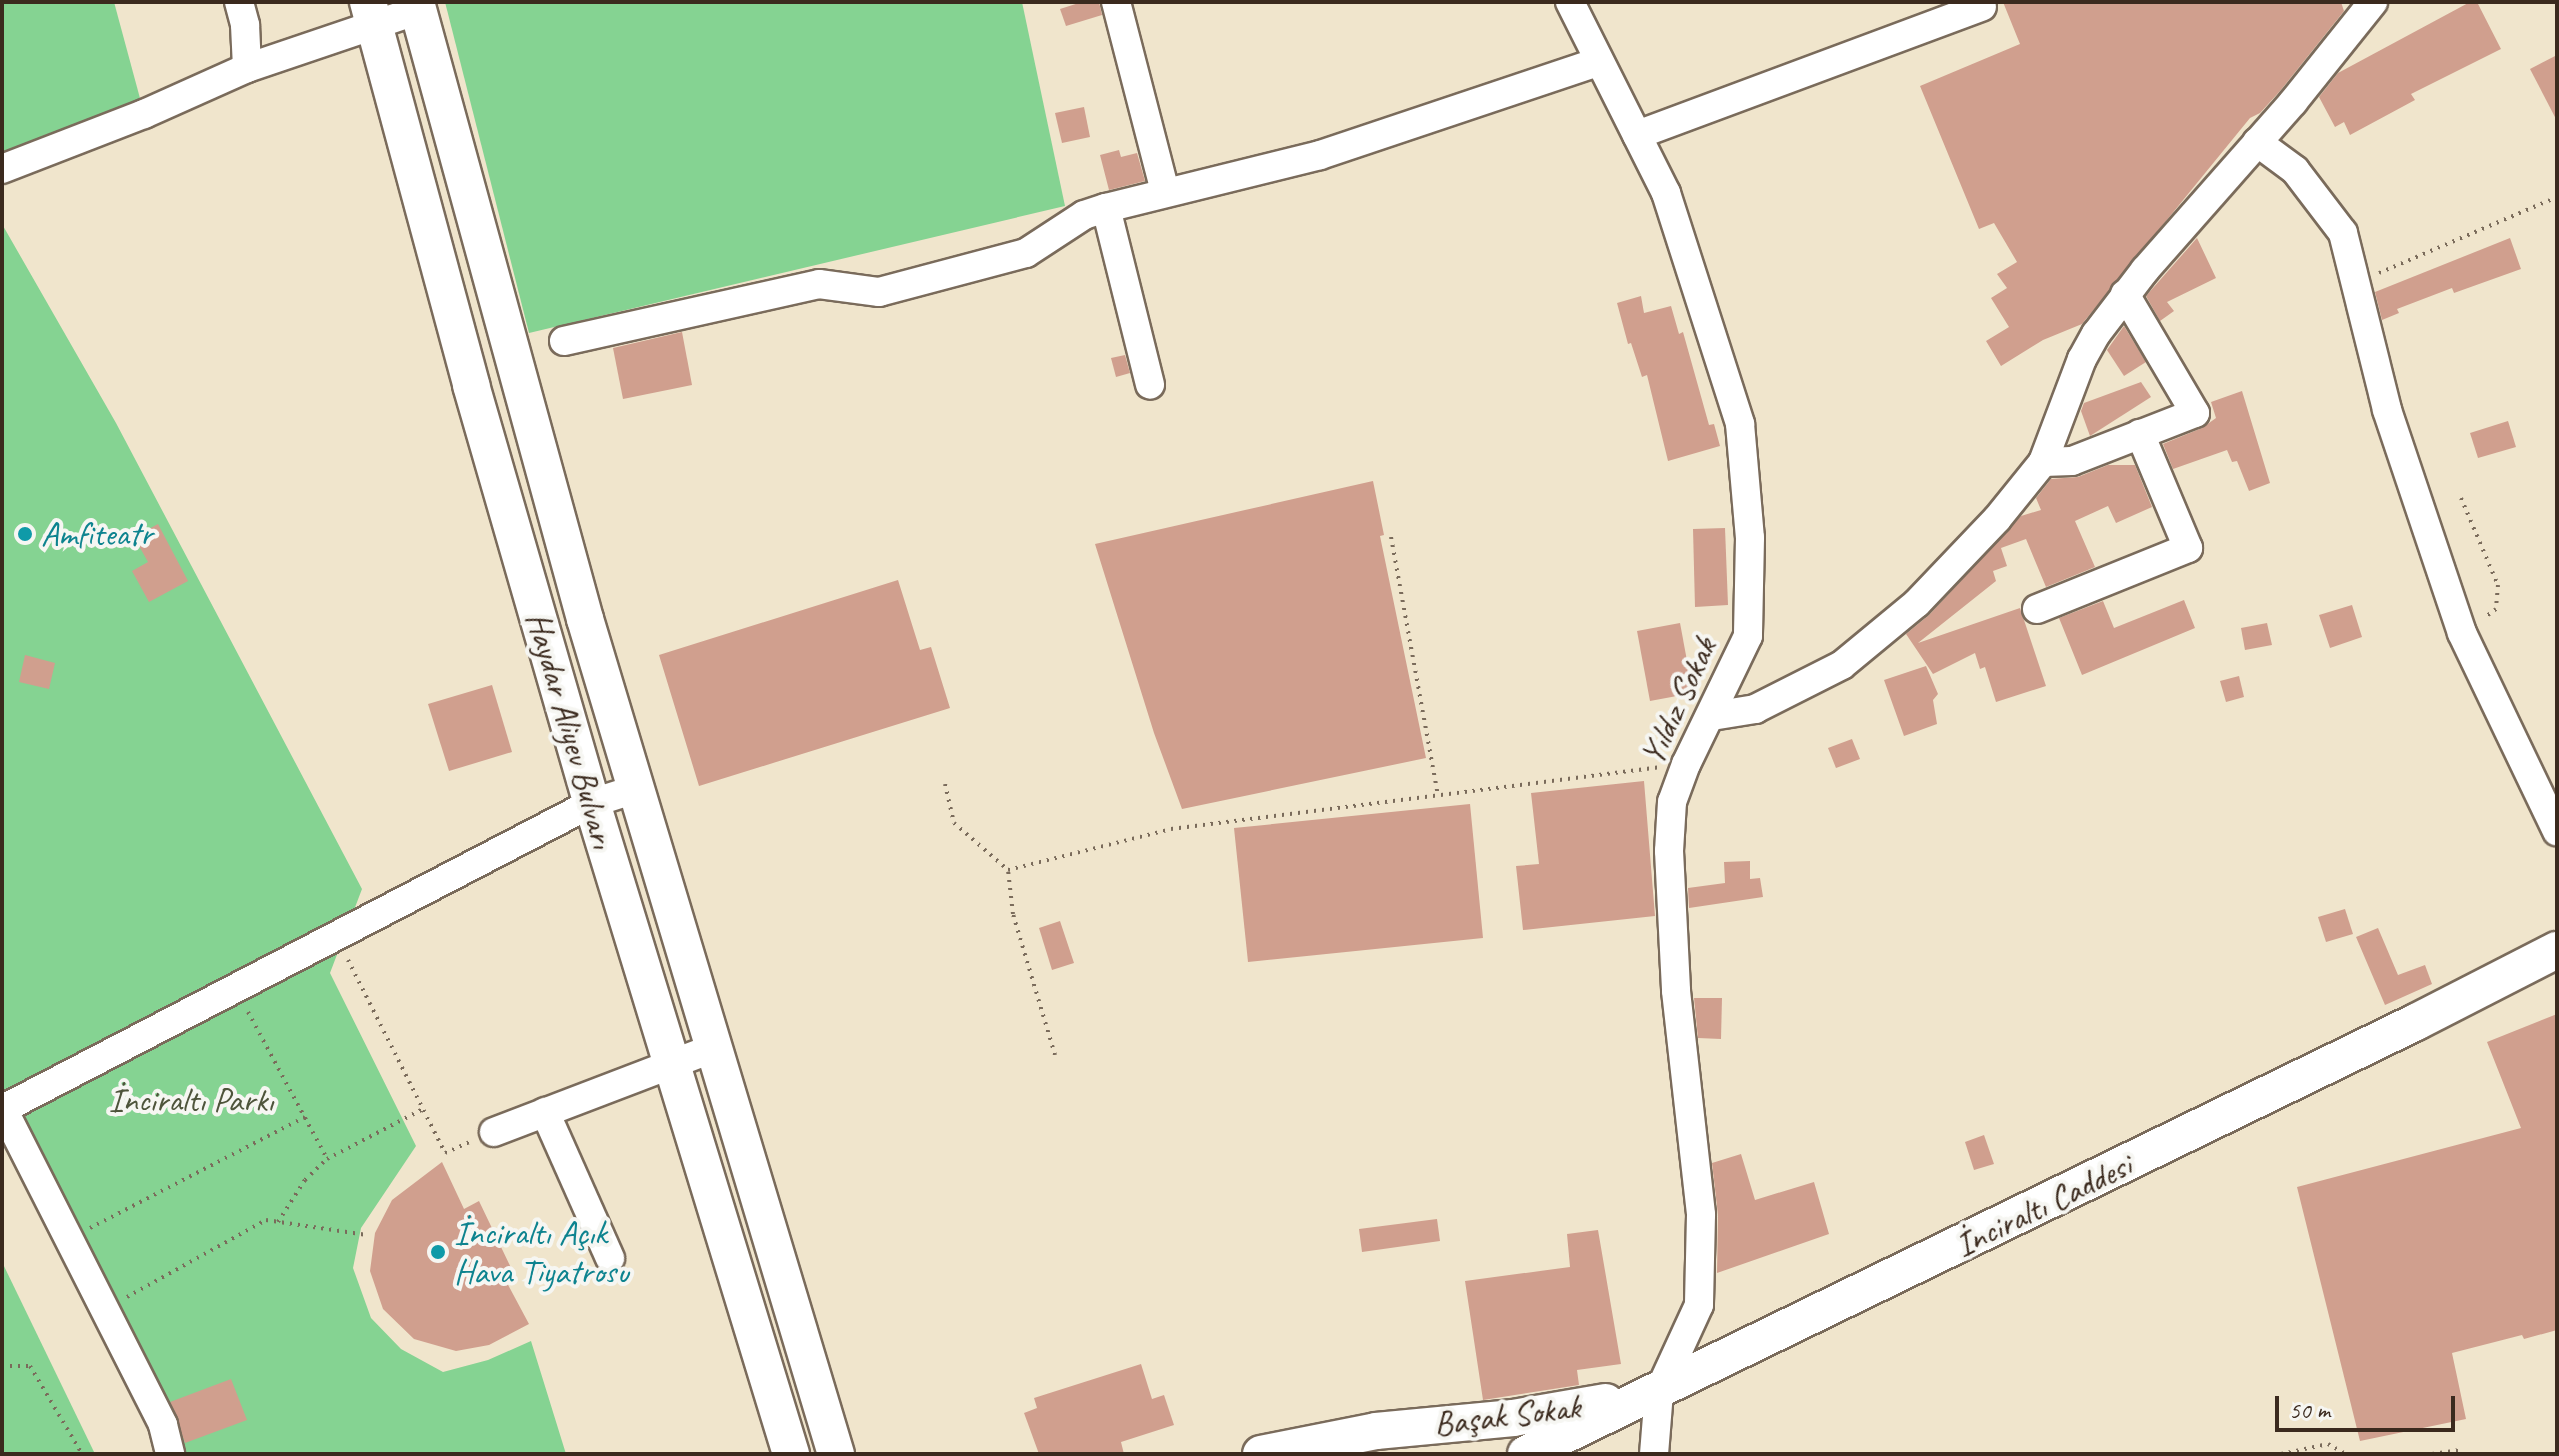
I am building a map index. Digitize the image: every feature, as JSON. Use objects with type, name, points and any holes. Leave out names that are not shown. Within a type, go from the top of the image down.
[{"type":"main road","name":"Haydar Aliyev Bulvarı","points":[[417,6],[585,619],[836,1454]]},
{"type":"main road","name":"Haydar Aliyev Bulvarı","points":[[371,13],[471,385],[592,803],[791,1454]]},
{"type":"main road","name":"İnciraltı Caddesi","points":[[1526,1454],[1659,1392],[2557,950]]},
{"type":"main road","name":"Başak Sokak","points":[[1261,1454],[1376,1431],[1513,1418],[1659,1392]]},
{"type":"street","points":[[239,2],[245,25],[247,68]]},
{"type":"street","points":[[1116,2],[1165,192]]},
{"type":"street","name":"Yıldız Sokak","points":[[1570,2],[1666,193],[1740,424],[1750,538],[1748,636],[1712,716],[1686,764],[1672,802],[1669,851],[1676,991],[1701,1215],[1699,1305],[1659,1392],[1654,1454]]},
{"type":"street","points":[[1712,716],[1755,709],[1842,665],[1917,603],[1997,519],[2043,462],[2082,359],[2125,294],[2373,2]]},
{"type":"street","points":[[2,169],[144,114],[371,13],[417,6]]},
{"type":"street","points":[[1637,135],[1982,7]]},
{"type":"street","points":[[564,341],[819,284],[879,292],[1026,253],[1084,215],[1320,155],[1598,62]]},
{"type":"street","points":[[2257,142],[2295,170],[2343,233],[2387,410],[2462,633],[2557,831]]},
{"type":"street","points":[[1106,208],[1150,385]]},
{"type":"street","points":[[2043,462],[2072,461],[2195,413],[2125,294]]},
{"type":"street","points":[[2037,609],[2188,548],[2140,434]]},
{"type":"street","points":[[170,1454],[163,1425],[3,1108],[592,803],[636,789]]},
{"type":"street","points":[[494,1132],[670,1062],[714,1048]]},
{"type":"street","points":[[545,1112],[610,1258]]},
{"type":"path","points":[[2355,284],[2557,197]]},
{"type":"path","points":[[2461,498],[2498,585],[2496,609],[2462,633]]},
{"type":"path","points":[[1391,537],[1438,796]]},
{"type":"path","points":[[1008,870],[1171,829],[1686,764]]},
{"type":"path","points":[[945,784],[954,823],[1008,870],[1013,914],[1055,1055]]},
{"type":"path","points":[[347,958],[445,1153],[494,1132]]},
{"type":"path","points":[[235,988],[327,1159]]},
{"type":"path","points":[[278,1222],[305,1180],[327,1159],[423,1109]]},
{"type":"path","points":[[68,1239],[305,1117]]},
{"type":"path","points":[[104,1310],[266,1220],[367,1235]]},
{"type":"path","points":[[2,1366],[30,1366],[82,1454]]},
{"type":"path","points":[[2281,1454],[2328,1444],[2346,1454]]},
{"type":"path","points":[[2432,1454],[2459,1450]]},
{"type":"green space","points":[[2,2],[114,2],[141,102],[2,153]]},
{"type":"green space","points":[[445,2],[1022,2],[1065,206],[529,333]]},
{"type":"green space","name":"İnciraltı Parkı","points":[[2,224],[116,423],[362,889],[330,973],[416,1146],[361,1228],[353,1268],[371,1318],[401,1349],[443,1372],[488,1360],[531,1341],[566,1454],[166,1454],[2,1123]]},
{"type":"green space","points":[[2,1262],[95,1454],[2,1454]]},
{"type":"building","points":[[1082,2],[1099,2],[1102,15],[1066,26],[1060,9]]},
{"type":"building","points":[[2003,2],[2341,2],[2344,11],[2280,91],[2260,113],[2250,118],[2082,324],[2043,340],[2001,366],[1986,341],[2009,327],[1991,298],[2007,288],[1997,274],[2017,262],[1994,223],[1979,229],[1920,86],[2020,44]]},
{"type":"building","points":[[2470,2],[2477,2],[2501,49],[2411,94],[2415,100],[2350,135],[2344,122],[2335,127],[2319,97],[2338,73]]},
{"type":"building","points":[[2557,55],[2557,121],[2530,69]]},
{"type":"building","points":[[1084,107],[1090,137],[1062,143],[1055,113]]},
{"type":"building","points":[[1119,150],[1121,157],[1137,153],[1145,181],[1109,190],[1100,155]]},
{"type":"building","points":[[2197,238],[2216,278],[2167,302],[2174,311],[2160,321],[2146,296]]},
{"type":"building","points":[[2510,238],[2521,269],[2454,293],[2452,288],[2397,309],[2399,313],[2382,320],[2375,292]]},
{"type":"building","points":[[1641,296],[1644,313],[1671,306],[1679,334],[1683,332],[1709,425],[1714,424],[1720,446],[1668,461],[1647,375],[1642,377],[1631,343],[1628,344],[1617,303]]},
{"type":"building","points":[[2124,326],[2146,362],[2124,376],[2107,350]]},
{"type":"building","points":[[682,332],[692,385],[623,399],[613,348]]},
{"type":"building","points":[[1125,355],[1130,373],[1116,377],[1111,358]]},
{"type":"building","points":[[2141,382],[2151,397],[2090,436],[2081,411],[2084,403]]},
{"type":"building","points":[[2242,391],[2270,483],[2249,491],[2237,461],[2232,462],[2227,450],[2173,469],[2163,444],[2202,428],[2216,418],[2211,402]]},
{"type":"building","points":[[2508,421],[2516,447],[2478,458],[2470,433]]},
{"type":"building","points":[[2108,465],[2135,465],[2152,507],[2116,523],[2108,506],[2075,521],[2095,567],[2046,587],[2026,539],[2001,548],[2007,566],[1993,571],[1996,581],[1918,643],[2020,608],[2046,686],[1996,702],[1985,667],[1980,669],[1975,653],[1933,674],[1906,634],[1929,615],[2021,516],[2041,510],[2036,498],[2051,479],[2078,477]]},
{"type":"building","points":[[1373,481],[1384,535],[1380,536],[1426,758],[1182,809],[1154,733],[1095,544]]},
{"type":"building","points":[[158,524],[188,581],[149,602],[132,571],[148,562],[134,537]]},
{"type":"building","points":[[1725,528],[1728,605],[1695,607],[1693,529]]},
{"type":"building","points":[[898,580],[920,650],[931,647],[950,708],[699,786],[659,655]]},
{"type":"building","points":[[2184,600],[2195,628],[2082,675],[2059,618],[2103,601],[2114,628]]},
{"type":"building","points":[[2352,605],[2362,637],[2330,648],[2319,615]]},
{"type":"building","points":[[1680,623],[1693,693],[1650,701],[1637,631]]},
{"type":"building","points":[[2267,623],[2272,645],[2245,650],[2241,628]]},
{"type":"building","points":[[25,655],[55,663],[49,689],[19,682]]},
{"type":"building","points":[[1926,666],[1938,694],[1933,700],[1937,724],[1904,736],[1884,680]]},
{"type":"building","points":[[2239,676],[2244,697],[2226,702],[2220,681]]},
{"type":"building","points":[[492,685],[512,752],[449,771],[428,704]]},
{"type":"building","points":[[1852,739],[1860,759],[1836,768],[1828,748]]},
{"type":"building","points":[[1644,781],[1655,916],[1523,930],[1516,866],[1539,864],[1531,793]]},
{"type":"building","points":[[1470,804],[1483,938],[1248,962],[1234,828]]},
{"type":"building","points":[[1750,861],[1750,879],[1760,878],[1763,897],[1689,908],[1688,888],[1725,883],[1724,862]]},
{"type":"building","points":[[2345,909],[2353,934],[2326,942],[2318,917]]},
{"type":"building","points":[[1060,921],[1074,963],[1052,970],[1039,928]]},
{"type":"building","points":[[2378,928],[2398,975],[2425,965],[2432,984],[2385,1005],[2356,937]]},
{"type":"building","points":[[1694,998],[1722,998],[1721,1039],[1698,1038]]},
{"type":"building","points":[[2557,1014],[2557,1330],[2524,1339],[2522,1335],[2452,1353],[2466,1419],[2360,1441],[2297,1187],[2521,1128],[2487,1042]]},
{"type":"building","points":[[1984,1135],[1994,1164],[1974,1170],[1965,1142]]},
{"type":"building","points":[[1741,1154],[1755,1200],[1814,1182],[1829,1234],[1717,1273],[1718,1215],[1712,1163]]},
{"type":"building","name":"İnciraltı Açık Hava Tiyatrosu","points":[[442,1162],[464,1209],[479,1201],[513,1272],[505,1279],[529,1324],[489,1345],[456,1351],[414,1339],[383,1309],[370,1271],[375,1233],[392,1200]]},
{"type":"building","points":[[1437,1219],[1440,1241],[1362,1252],[1359,1229]]},
{"type":"building","points":[[1598,1230],[1621,1364],[1577,1370],[1579,1385],[1483,1400],[1465,1281],[1570,1267],[1567,1234]]},
{"type":"building","points":[[1141,1364],[1152,1399],[1164,1395],[1174,1425],[1121,1442],[1124,1454],[1039,1454],[1024,1413],[1037,1408],[1034,1398]]},
{"type":"building","points":[[231,1379],[247,1420],[185,1443],[170,1402]]},
{"type":"place","name":"Amfiteatr","points":[[25,534]]},
{"type":"place","name":"İnciraltı Açık Hava Tiyatrosu","points":[[438,1252]]}]
